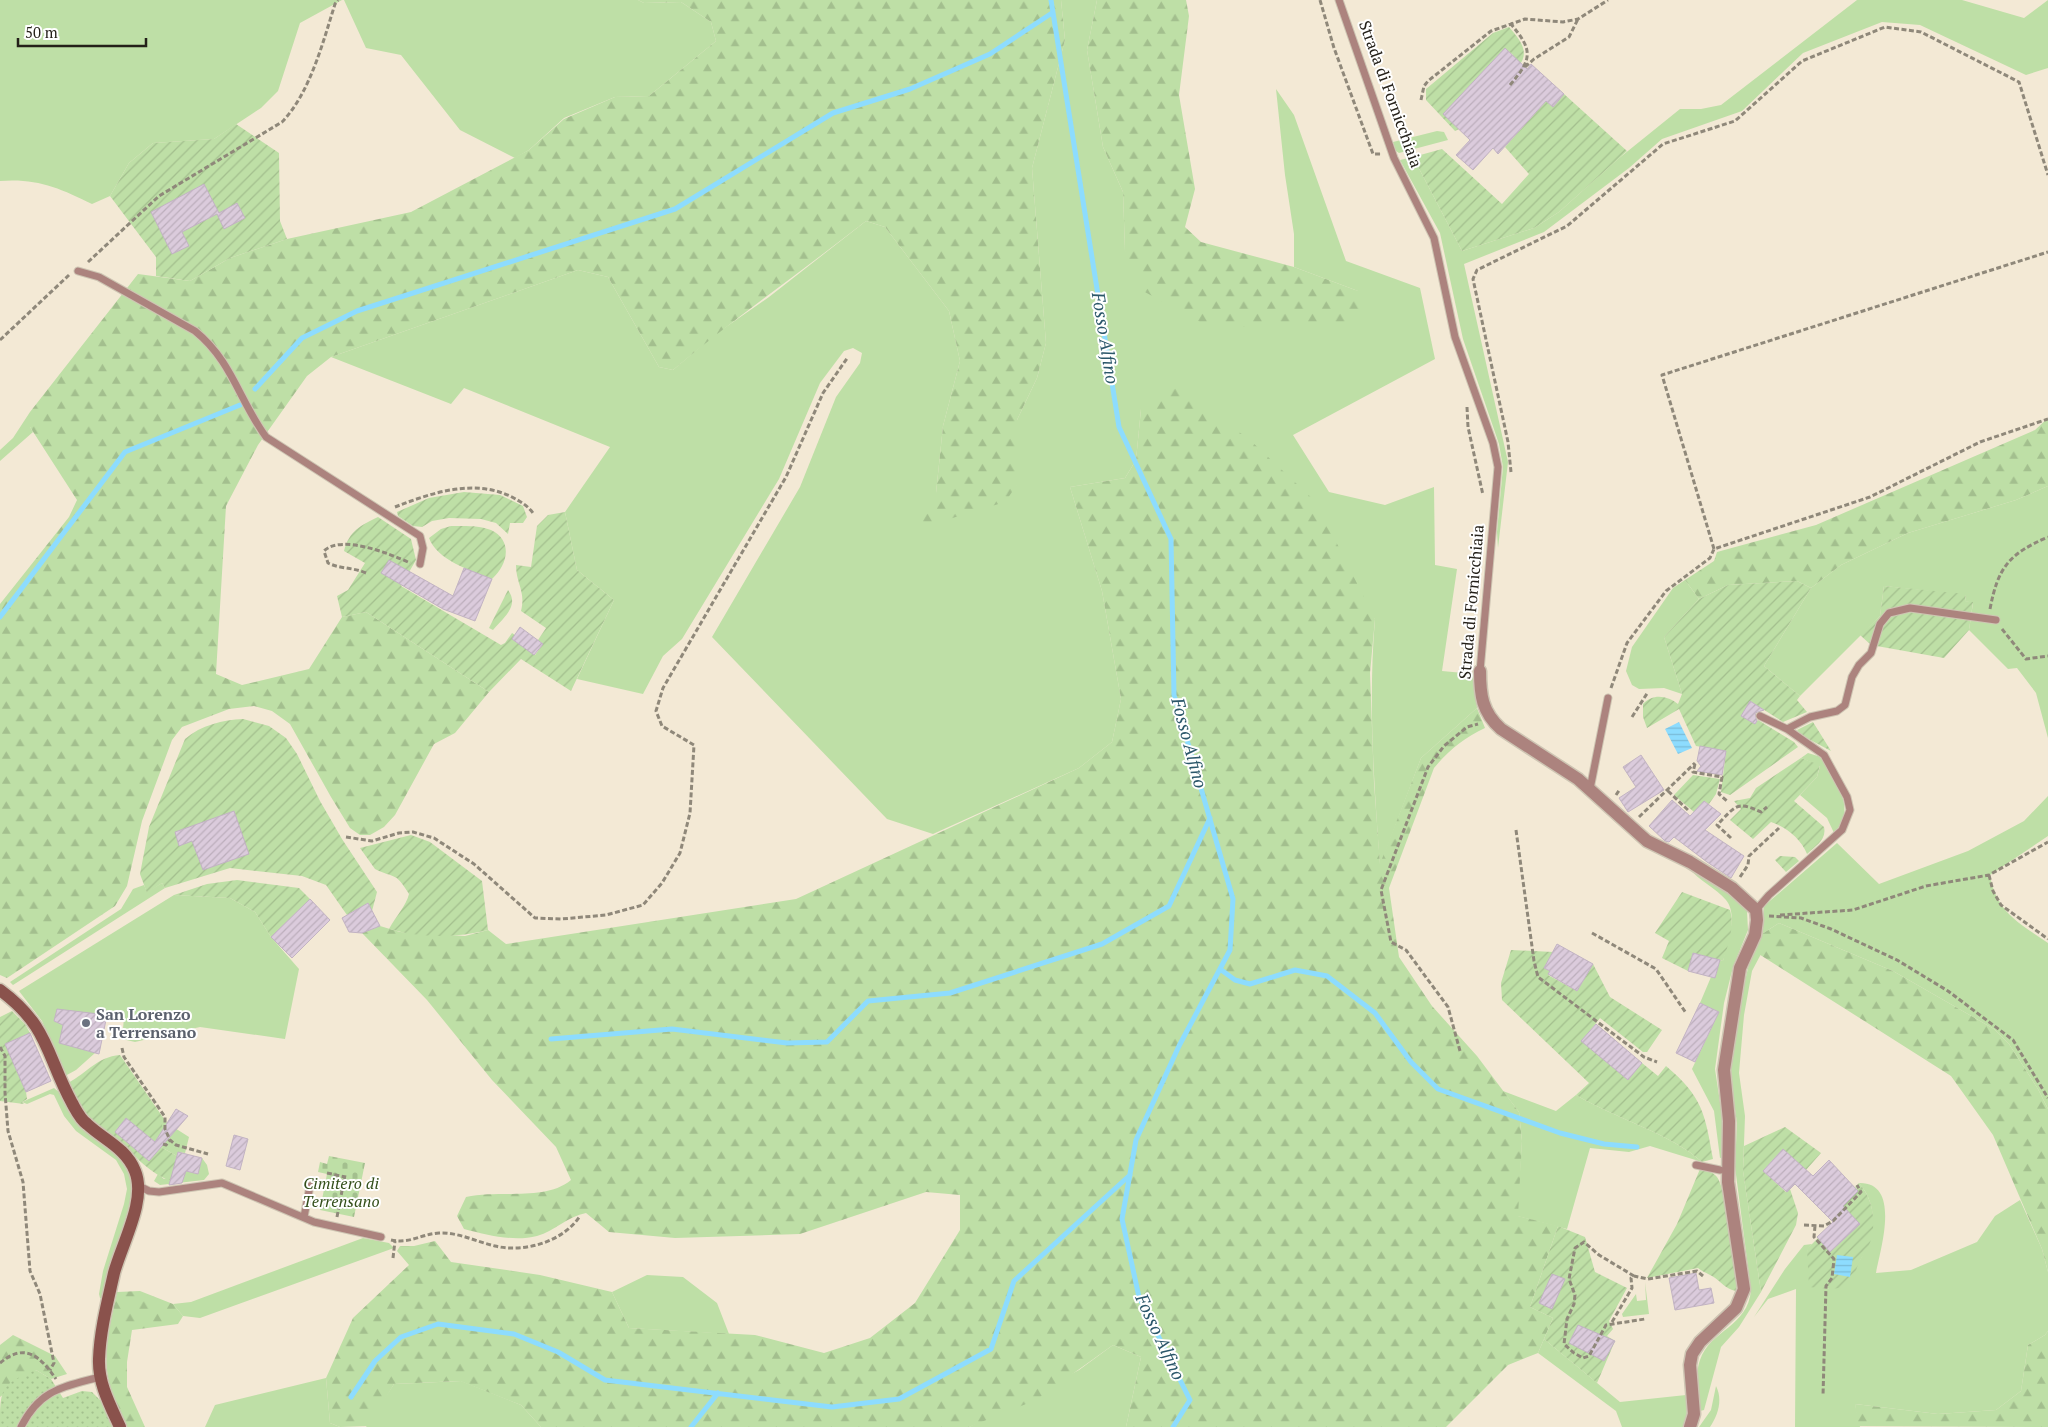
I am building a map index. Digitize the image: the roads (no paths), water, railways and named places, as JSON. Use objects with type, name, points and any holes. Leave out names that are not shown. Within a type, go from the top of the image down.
[{"type":"street","name":"Strada di Fornicchiaia","points":[[1480,671],[1480,691],[1483,707],[1491,720],[1590,789]]},
{"type":"street","points":[[1590,789],[1647,841],[1690,862],[1732,888],[1761,913],[1755,935],[1740,968],[1724,1070],[1729,1121],[1728,1182],[1744,1289],[1736,1308],[1700,1342],[1692,1354],[1690,1372],[1694,1414],[1690,1427]]},
{"type":"street","points":[[0,990],[31,1016],[42,1033],[77,1113],[86,1124],[113,1142],[127,1157],[135,1171],[139,1186],[137,1204],[114,1272],[101,1340],[100,1377],[120,1427]]},
{"type":"lane","name":"Strada di Fornicchiaia","points":[[1339,0],[1391,149],[1434,238],[1455,337],[1493,443],[1498,467],[1480,671]]},
{"type":"lane","points":[[78,271],[99,278],[195,331],[220,354],[255,421],[266,437],[420,536],[423,548],[420,564]]},
{"type":"lane","points":[[1787,729],[1810,717],[1838,711],[1845,705],[1852,677],[1859,665],[1871,654],[1880,624],[1889,613],[1910,608],[1996,620]]},
{"type":"lane","points":[[1590,789],[1608,698]]},
{"type":"lane","points":[[1760,716],[1787,729],[1824,755],[1848,798],[1850,810],[1842,830],[1770,895],[1761,913]]},
{"type":"lane","points":[[1696,1165],[1720,1170]]},
{"type":"lane","points":[[139,1186],[149,1191],[159,1192],[222,1183],[335,1228],[381,1237]]},
{"type":"lane","points":[[304,1217],[310,1186]]},
{"type":"lane","points":[[21,1427],[28,1413],[42,1398],[62,1387],[100,1377]]},
{"type":"water","points":[[1679,722],[1692,748],[1678,754],[1665,729]]},
{"type":"water","points":[[1837,1255],[1853,1257],[1850,1277],[1834,1274]]},
{"type":"waterway","name":"Fosso Alfino","points":[[1051,0],[1119,427],[1171,539],[1174,695],[1233,899],[1230,950],[1179,1046],[1136,1140],[1122,1219],[1139,1297],[1190,1400],[1173,1427]]},
{"type":"waterway","points":[[255,389],[302,338],[357,311],[675,209],[833,113],[910,89],[990,54],[1052,13]]},
{"type":"waterway","points":[[0,617],[125,452],[240,405]]},
{"type":"waterway","points":[[551,1039],[672,1029],[787,1043],[827,1042],[868,1001],[950,993],[1102,944],[1169,906],[1210,818]]},
{"type":"waterway","points":[[1220,969],[1235,980],[1250,984],[1295,970],[1327,976],[1375,1013],[1411,1062],[1438,1089],[1560,1133],[1604,1144],[1637,1147]]},
{"type":"waterway","points":[[351,1397],[375,1361],[401,1337],[438,1324],[514,1334],[558,1352],[605,1380],[832,1407],[899,1399],[991,1349],[1014,1281],[1130,1175]]},
{"type":"waterway","points":[[691,1427],[718,1393]]},
{"type":"place","name":"San Lorenzo a Terrensano","points":[[86,1023]]},
{"type":"park label","name":"Cimitero di Terrensano","points":[[341,1192]]}]
